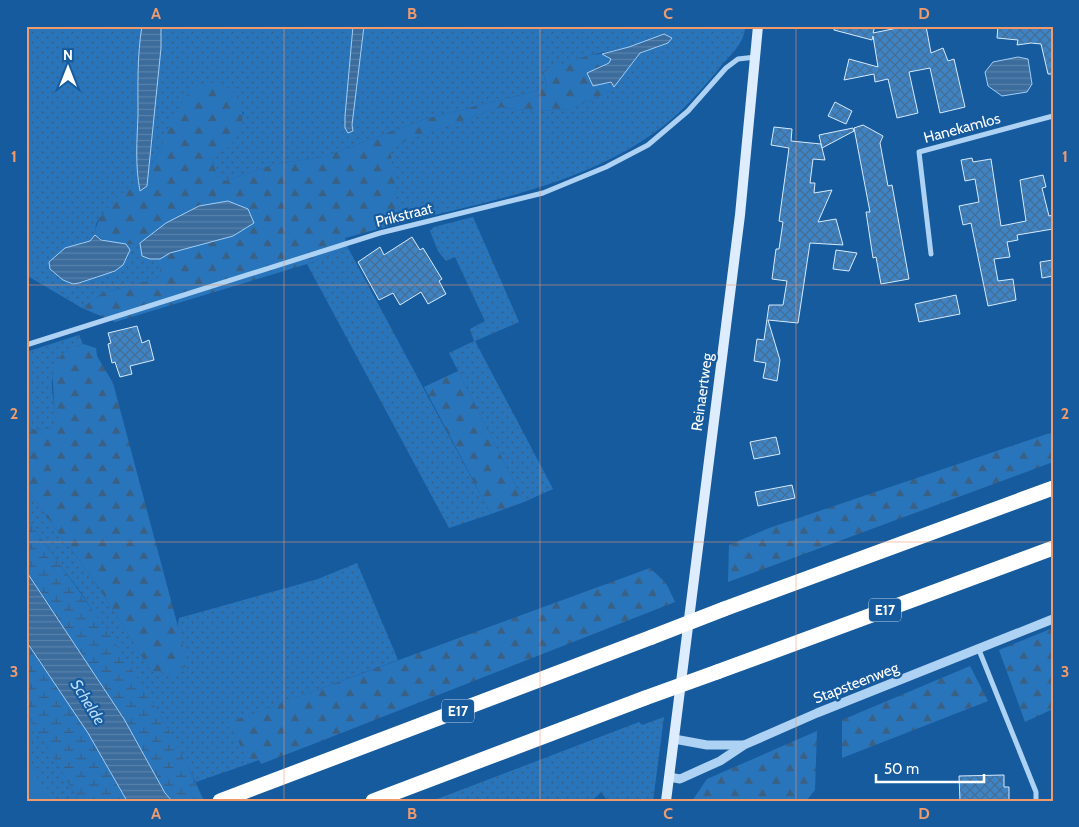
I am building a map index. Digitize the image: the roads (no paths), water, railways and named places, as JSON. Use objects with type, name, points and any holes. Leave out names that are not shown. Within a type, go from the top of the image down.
[{"type":"highway","name":"E17","points":[[220,801],[724,609],[1053,488]]},
{"type":"highway","name":"E17","points":[[373,801],[645,698],[1053,548]]},
{"type":"main road","name":"Reinaertweg","points":[[666,801],[732,281],[758,26]]},
{"type":"street","name":"Prikstraat","points":[[26,345],[380,233],[543,193],[606,167],[648,145],[688,112],[726,68],[738,59],[756,57]]},
{"type":"street","name":"Hanekamlos","points":[[931,254],[919,152],[1053,116]]},
{"type":"street","name":"Stapsteenweg","points":[[669,777],[680,779],[720,761],[744,744],[1053,619]]},
{"type":"street","points":[[979,650],[1036,792],[1036,801]]},
{"type":"street","name":"Stapsteenweg","points":[[674,739],[707,746],[744,744]]},
{"type":"water","points":[[142,26],[161,26],[161,48],[147,186],[140,191],[137,153],[138,82]]},
{"type":"water","points":[[353,26],[364,26],[352,125],[353,131],[348,133],[345,128],[345,116]]},
{"type":"water","points":[[664,34],[672,38],[668,43],[640,53],[614,87],[611,82],[593,86],[587,73],[609,63],[611,59],[602,54],[629,47]]},
{"type":"water","points":[[1018,57],[1028,59],[1032,84],[1027,92],[1002,96],[988,86],[985,72],[993,62]]},
{"type":"water","points":[[228,201],[248,209],[254,223],[233,236],[170,253],[160,259],[150,259],[142,256],[140,243],[166,223],[199,206]]},
{"type":"water","points":[[95,235],[101,240],[126,244],[130,250],[123,265],[115,271],[73,284],[63,280],[50,269],[49,262],[65,248],[90,241]]},
{"type":"water","name":"Schelde","points":[[26,571],[124,719],[165,793],[172,801],[127,801],[88,733],[26,641]]}]
